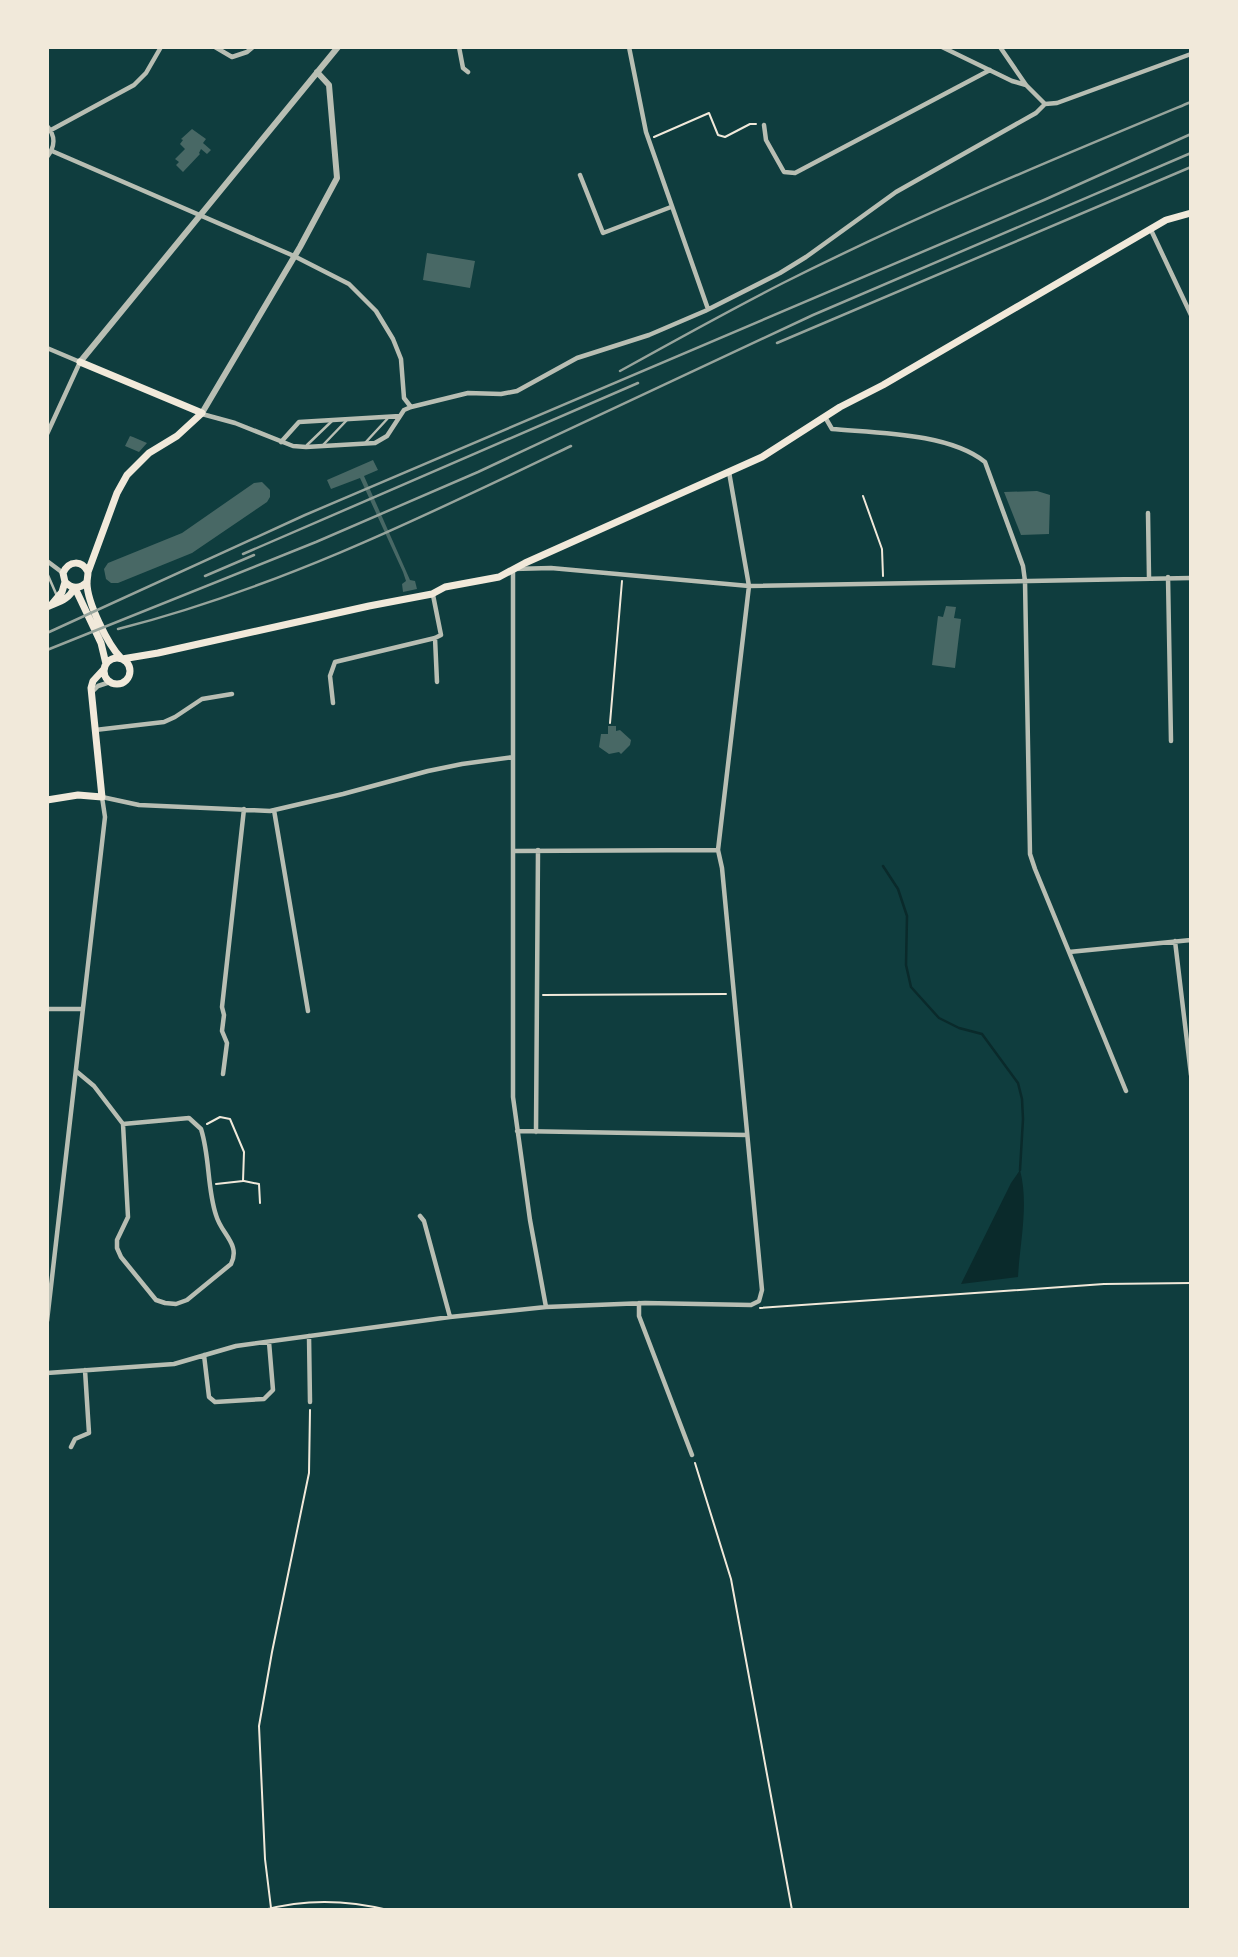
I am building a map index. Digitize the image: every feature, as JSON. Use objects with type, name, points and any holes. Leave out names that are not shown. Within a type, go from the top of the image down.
[{"type":"main road","points":[[47,800],[78,795],[102,797],[91,693],[93,681],[113,659],[158,653],[499,577],[762,457],[825,416],[1151,230],[1178,216],[1191,213]]},
{"type":"main road","points":[[65,582],[75,588],[101,643],[110,682],[124,682],[130,675],[129,665],[107,639],[93,604],[87,582],[88,572],[117,493],[127,475],[149,453],[177,436],[202,413],[80,362]]},
{"type":"main road","points":[[52,603],[65,582],[63,573],[70,564],[81,564],[88,572]]},
{"type":"main road","points":[[52,603],[70,595],[75,588],[87,582]]},
{"type":"street","points":[[47,157],[54,144],[49,128],[134,86],[146,73],[161,47]]},
{"type":"street","points":[[215,47],[232,57],[253,47]]},
{"type":"street","points":[[47,434],[80,362],[338,47]]},
{"type":"street","points":[[459,47],[463,68],[468,72]]},
{"type":"street","points":[[629,47],[649,140],[708,309]]},
{"type":"street","points":[[942,47],[1012,81],[1026,85]]},
{"type":"street","points":[[1000,47],[1026,85],[1045,104]]},
{"type":"street","points":[[317,72],[329,85],[337,178],[202,413],[281,442],[306,447],[374,443],[387,436],[404,410],[411,407],[459,395],[516,391],[577,358],[649,335],[708,309],[806,257],[896,192],[1035,113],[1045,104],[1057,103],[1191,54]]},
{"type":"street","points":[[764,125],[766,140],[784,172],[795,173],[990,70]]},
{"type":"street","points":[[52,151],[294,256],[349,284],[376,311],[389,330],[398,350],[404,398],[411,407]]},
{"type":"street","points":[[580,175],[603,233],[671,207]]},
{"type":"street","points":[[1151,230],[1191,315]]},
{"type":"street","points":[[47,348],[80,362]]},
{"type":"street","points":[[281,442],[299,422],[400,416]]},
{"type":"street","points":[[825,416],[832,429],[941,443],[976,455],[985,463],[1023,566],[1025,581],[1031,854],[1126,1091]]},
{"type":"street","points":[[47,1373],[174,1364],[236,1346],[546,1307],[639,1303],[751,1305],[759,1301],[762,1290],[722,868],[718,850],[749,586],[729,472]]},
{"type":"street","points":[[1148,513],[1149,577]]},
{"type":"street","points":[[47,561],[63,573]]},
{"type":"street","points":[[546,1307],[517,1131],[513,1071],[513,569],[551,568],[749,586],[1191,578]]},
{"type":"street","points":[[1168,577],[1171,741]]},
{"type":"street","points":[[333,703],[330,676],[335,662],[439,637],[442,632],[432,594]]},
{"type":"street","points":[[435,638],[437,682]]},
{"type":"street","points":[[91,693],[98,686],[110,682]]},
{"type":"street","points":[[95,730],[164,722],[176,718],[202,699],[232,694]]},
{"type":"street","points":[[47,1321],[105,817],[102,797],[139,805],[274,810],[428,771],[513,757]]},
{"type":"street","points":[[223,1074],[227,1043],[222,1031],[222,1007],[244,810]]},
{"type":"street","points":[[274,810],[308,1011]]},
{"type":"street","points":[[536,1132],[538,850]]},
{"type":"street","points":[[513,851],[718,850]]},
{"type":"street","points":[[1069,951],[1191,940]]},
{"type":"street","points":[[1175,941],[1191,1075]]},
{"type":"street","points":[[47,1009],[83,1009]]},
{"type":"street","points":[[76,1071],[94,1086],[123,1124],[128,1217],[117,1240],[117,1248],[156,1300],[176,1304],[187,1300],[230,1264],[235,1256],[234,1247],[215,1213],[201,1129],[189,1118],[123,1124]]},
{"type":"street","points":[[517,1131],[747,1135]]},
{"type":"street","points":[[420,1216],[424,1221],[450,1317]]},
{"type":"street","points":[[639,1303],[639,1316],[692,1455]]},
{"type":"street","points":[[309,1336],[310,1402]]},
{"type":"street","points":[[204,1356],[211,1401],[264,1399],[273,1390],[270,1342]]},
{"type":"street","points":[[71,1447],[75,1438],[89,1433],[85,1370]]},
{"type":"lane","points":[[364,443],[389,417]]},
{"type":"lane","points":[[321,446],[347,420]]},
{"type":"lane","points":[[306,447],[332,421]]},
{"type":"lane","points":[[47,573],[52,603]]},
{"type":"path","points":[[649,140],[709,113],[718,135],[725,136],[750,124],[764,125]]},
{"type":"path","points":[[863,496],[882,549],[882,585]]},
{"type":"path","points":[[610,723],[622,579]]},
{"type":"path","points":[[537,995],[734,993]]},
{"type":"path","points":[[201,1129],[220,1117],[230,1119],[244,1152],[243,1181]]},
{"type":"path","points":[[211,1185],[243,1181],[259,1184],[260,1203]]},
{"type":"path","points":[[751,1305],[752,1308],[776,1308],[1104,1284],[1191,1283]]},
{"type":"path","points":[[271,1908],[265,1859],[259,1726],[309,1473],[310,1402]]},
{"type":"path","points":[[692,1455],[731,1579],[792,1910]]},
{"type":"path","points":[[264,1910],[294,1904],[358,1903],[388,1910]]},
{"type":"water","points":[[1020,1170],[1024,1210],[1018,1277],[961,1284],[1011,1183]]},
{"type":"building","points":[[192,129],[206,139],[203,143],[211,150],[207,154],[201,149],[200,154],[183,172],[176,165],[179,162],[175,159],[185,149],[180,144],[183,140],[181,139]]},
{"type":"building","points":[[427,253],[475,261],[470,288],[423,280]]},
{"type":"building","points":[[130,436],[147,443],[139,452],[125,446]]},
{"type":"building","points":[[373,460],[378,470],[364,476],[410,580],[415,581],[417,589],[403,592],[402,584],[406,581],[403,572],[360,478],[331,489],[327,480]]},
{"type":"building","points":[[262,482],[270,490],[267,502],[192,553],[118,583],[111,583],[106,579],[104,569],[108,563],[182,533],[254,483]]},
{"type":"building","points":[[1037,491],[1050,495],[1049,534],[1021,535],[1004,492]]},
{"type":"building","points":[[946,606],[956,607],[954,618],[961,619],[955,668],[932,665],[938,616],[943,617]]},
{"type":"building","points":[[608,726],[616,726],[616,731],[620,730],[631,740],[621,754],[609,754],[599,747],[601,734],[608,734]]},
{"type":"waterway","points":[[883,866],[898,889],[907,916],[906,965],[911,987],[939,1018],[959,1028],[982,1034],[1018,1083],[1023,1119],[1020,1170]]},
{"type":"railway","points":[[620,371],[833,258],[934,211],[1191,102]]},
{"type":"railway","points":[[47,633],[305,515],[1044,200],[1191,134]]},
{"type":"railway","points":[[47,650],[316,542],[478,472],[813,315],[1191,153]]},
{"type":"railway","points":[[777,343],[1191,167]]},
{"type":"railway","points":[[243,554],[638,383]]},
{"type":"railway","points":[[118,629],[235,593],[349,549],[571,446]]},
{"type":"railway","points":[[205,576],[254,555]]}]
